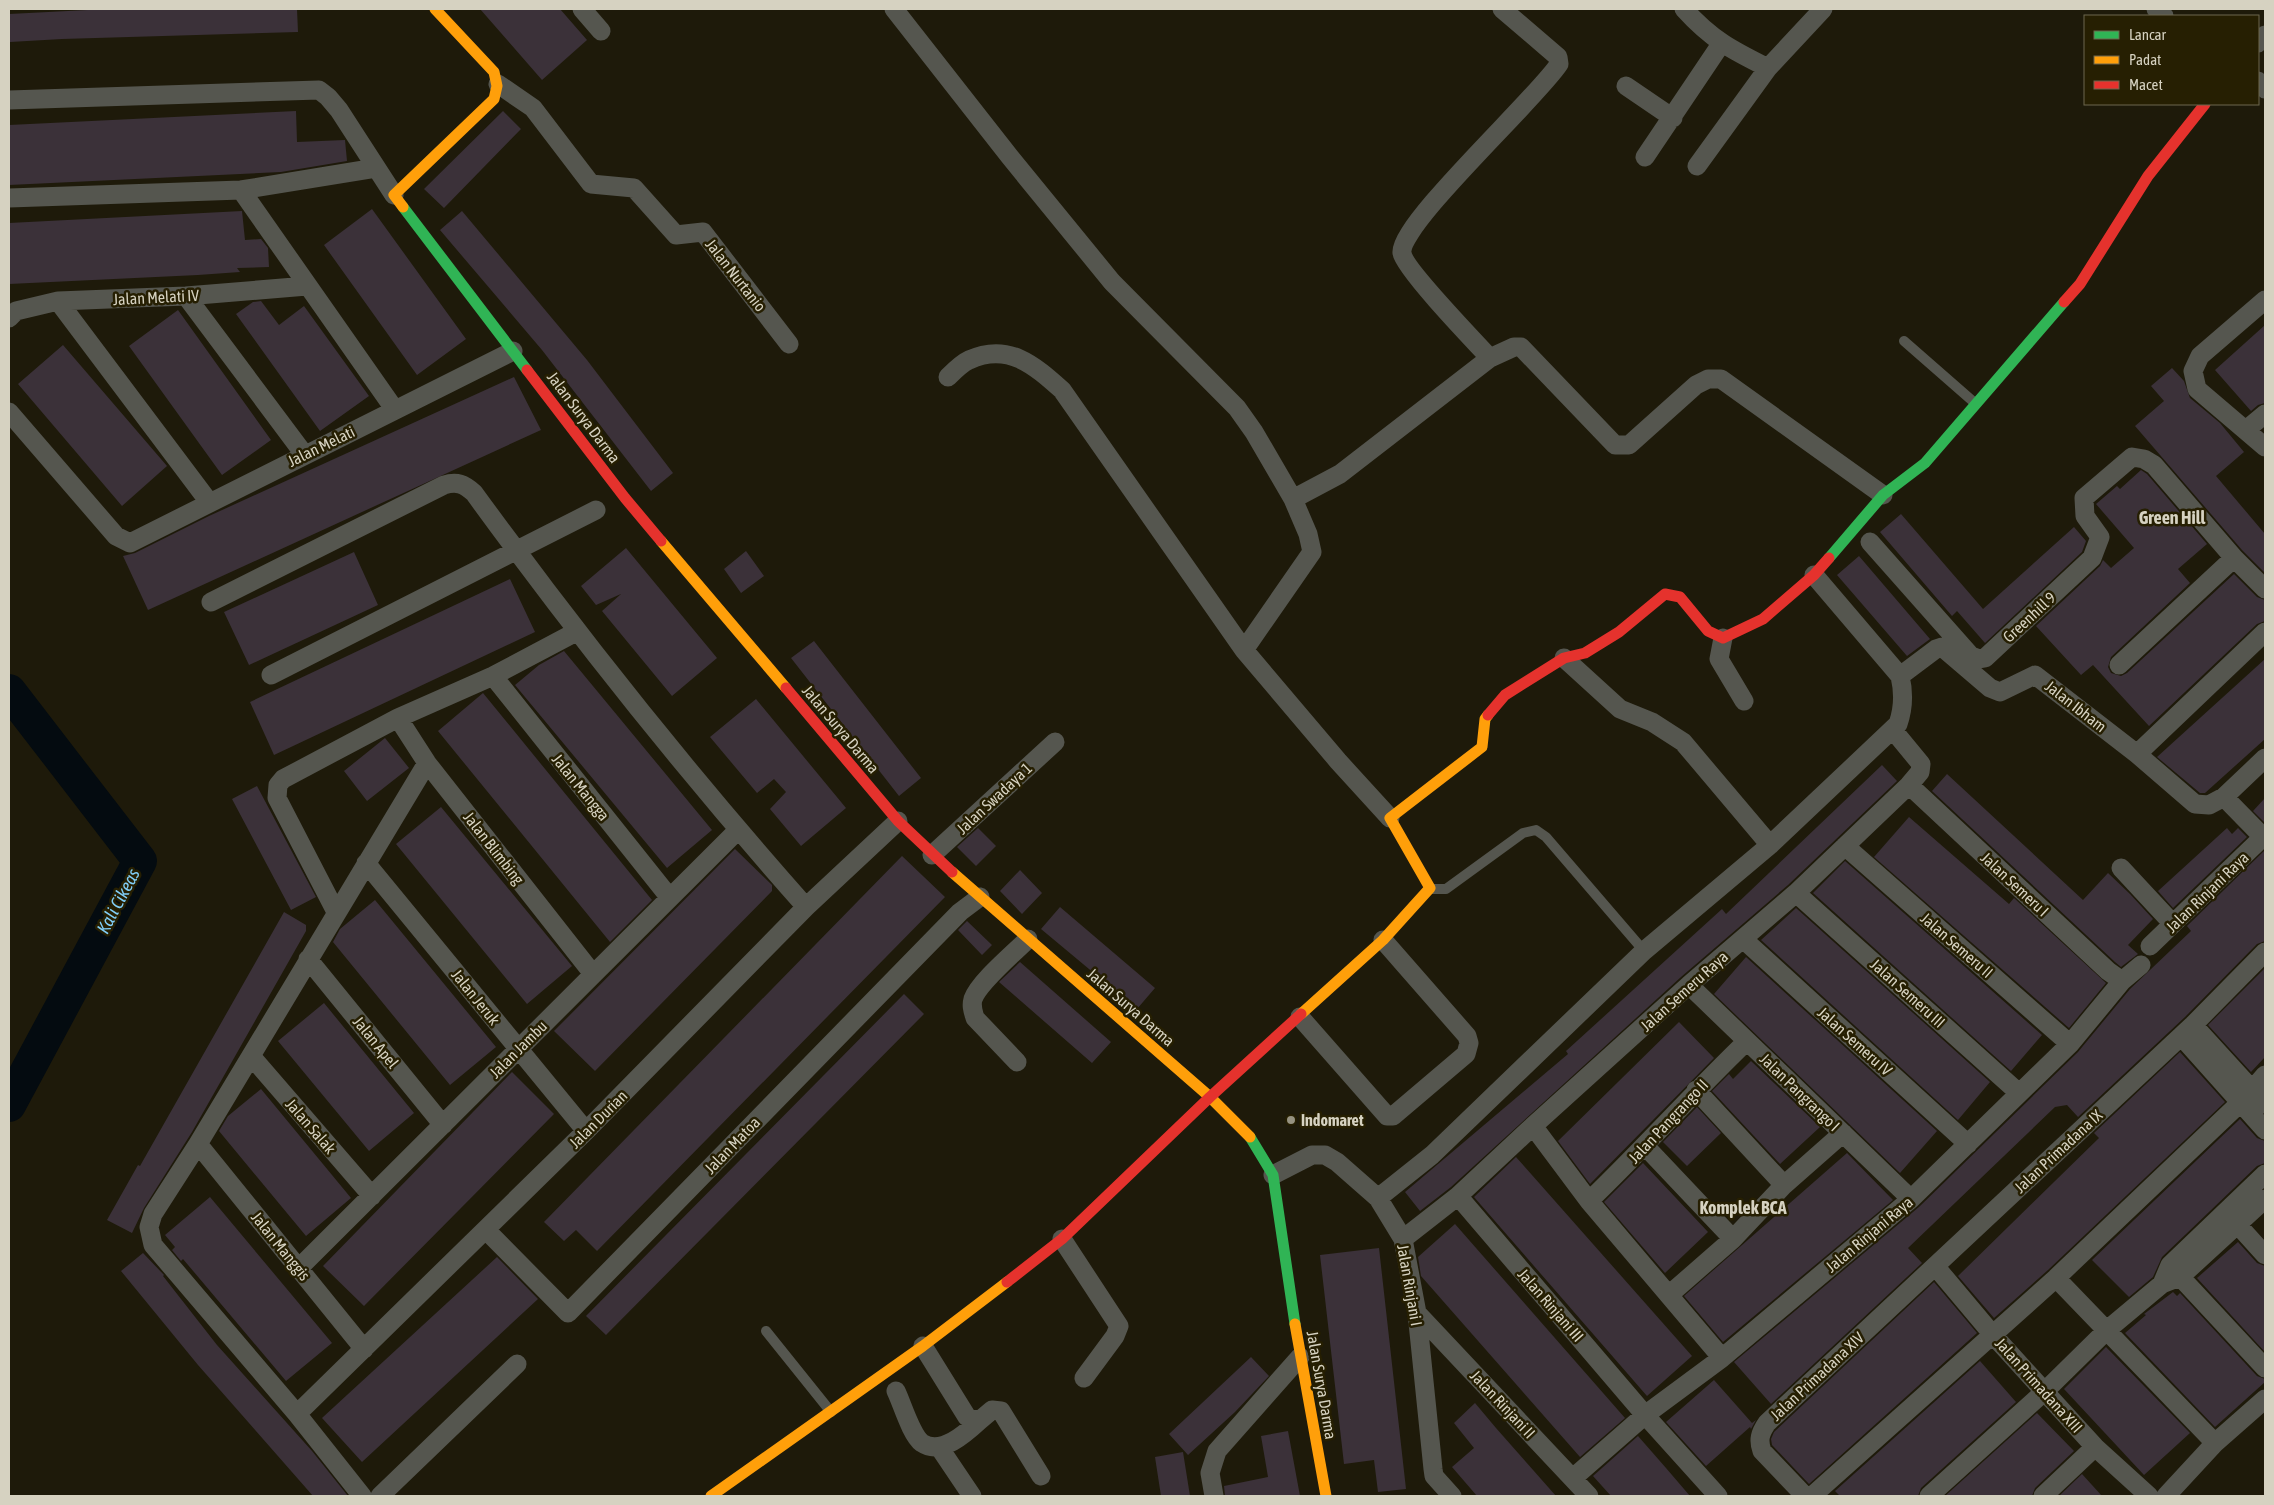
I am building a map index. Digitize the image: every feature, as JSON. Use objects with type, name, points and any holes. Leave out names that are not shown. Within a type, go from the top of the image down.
[{"type":"street","points":[[9,100],[319,90],[339,110],[394,195],[494,99],[498,84],[494,72],[435,9]]},
{"type":"street","points":[[582,9],[601,31]]},
{"type":"street","points":[[894,9],[1010,157],[1112,282],[1237,408],[1254,432],[1293,499],[1308,534],[1312,552],[1244,650]]},
{"type":"street","points":[[1490,358],[1417,276],[1402,255],[1402,244],[1433,204],[1559,64],[1558,58],[1502,9]]},
{"type":"street","points":[[1684,9],[1700,26],[1722,44],[1768,68]]},
{"type":"street","points":[[1697,166],[1768,68],[1823,9]]},
{"type":"street","points":[[1645,157],[1722,44]]},
{"type":"street","name":"Jalan Nurtanio","points":[[498,84],[533,108],[591,184],[634,188],[676,235],[703,232],[790,344]]},
{"type":"street","points":[[1626,86],[1673,118]]},
{"type":"street","points":[[1723,638],[1763,619],[1814,575],[1883,495],[1925,463],[2080,284],[2148,176],[2204,105]]},
{"type":"street","points":[[9,198],[241,190],[376,168]]},
{"type":"street","points":[[241,190],[395,410]]},
{"type":"street","name":"Jalan Surya Darma","points":[[394,195],[625,498],[898,821],[932,855],[1210,1096],[1245,1131],[1257,1147],[1273,1175],[1300,1357],[1326,1496]]},
{"type":"street","name":"Jalan Melati IV","points":[[9,318],[16,311],[58,301],[186,296],[307,286]]},
{"type":"street","points":[[186,296],[304,454]]},
{"type":"street","points":[[2265,300],[2200,356],[2193,371],[2197,389],[2265,446]]},
{"type":"street","points":[[58,301],[209,502]]},
{"type":"street","points":[[1293,499],[1340,474],[1490,358],[1514,347],[1520,347],[1615,445],[1629,445],[1696,385],[1708,379],[1720,380],[1883,495]]},
{"type":"street","name":"Jalan Melati","points":[[9,412],[116,536],[130,543],[304,454],[513,351]]},
{"type":"street","points":[[711,1496],[923,1346],[1062,1239],[1210,1096],[1300,1017],[1383,940],[1430,888],[1390,818],[1338,761],[1244,650],[1062,390],[1036,366],[1013,355],[1005,354],[991,353],[968,360],[948,376]]},
{"type":"street","points":[[2247,430],[2265,414]]},
{"type":"street","name":"Greenhill 9","points":[[1870,542],[1972,656],[1979,659],[1985,658],[2092,558],[2100,537],[2085,516],[2084,498],[2132,457],[2144,459],[2154,465],[2234,558]]},
{"type":"street","points":[[211,602],[436,489],[454,482],[465,485],[474,493],[576,632],[738,830],[806,906]]},
{"type":"street","points":[[271,675],[515,549],[596,510]]},
{"type":"street","points":[[2119,665],[2234,558],[2265,589]]},
{"type":"street","points":[[1378,1198],[1432,1155],[1644,951],[1770,845],[1898,724],[1903,712],[1904,692],[1900,676],[1814,575]]},
{"type":"street","points":[[1390,818],[1482,747],[1485,719],[1505,695],[1564,658],[1585,653],[1619,632],[1665,594],[1680,597],[1708,631],[1723,638]]},
{"type":"street","points":[[336,912],[277,798],[278,785],[283,779],[398,718],[493,676],[576,632]]},
{"type":"street","points":[[2137,754],[2265,632]]},
{"type":"street","points":[[1723,638],[1720,659],[1744,701]]},
{"type":"street","name":"Jalan Ibham","points":[[1900,676],[1936,649],[1942,648],[1990,688],[2000,692],[2035,675],[2137,754],[2195,804],[2209,805],[2224,796]]},
{"type":"street","points":[[1564,658],[1620,709],[1652,722],[1683,742],[1770,845]]},
{"type":"street","name":"Jalan Mangga","points":[[493,676],[670,898]]},
{"type":"street","name":"Jalan Blimbing","points":[[398,718],[427,763],[594,974]]},
{"type":"street","name":"Jalan Semeru Raya","points":[[1403,1239],[1458,1196],[1689,985],[1796,893],[1909,785],[1920,772],[1921,764],[1893,730]]},
{"type":"street","name":"Jalan Swadaya 1","points":[[932,855],[1056,742]]},
{"type":"street","points":[[2264,838],[2224,796],[2265,758]]},
{"type":"street","points":[[362,1496],[297,1414],[153,1245],[149,1235],[149,1227],[153,1214],[198,1144],[427,763]]},
{"type":"street","name":"Jalan Semeru I","points":[[1909,785],[2108,971],[2122,981]]},
{"type":"street","name":"Jalan Durian","points":[[297,1414],[586,1131],[806,906],[898,821]]},
{"type":"street","name":"Jalan Jambu","points":[[299,1268],[738,830]]},
{"type":"street","name":"Jalan Rinjani Raya","points":[[2150,946],[2264,838]]},
{"type":"street","name":"Jalan Semeru II","points":[[1845,846],[2070,1044]]},
{"type":"street","name":"Jalan Jeruk","points":[[366,863],[586,1131]]},
{"type":"street","points":[[2121,868],[2173,924]]},
{"type":"street","name":"Jalan Semeru III","points":[[1796,893],[2019,1094]]},
{"type":"street","name":"Jalan Matoa","points":[[486,1230],[568,1313],[954,919],[980,897]]},
{"type":"street","points":[[1017,1062],[975,1018],[972,1001],[980,987],[1028,939]]},
{"type":"street","name":"Jalan Semeru IV","points":[[1743,939],[1968,1144]]},
{"type":"street","points":[[1300,1017],[1386,1116],[1393,1116],[1466,1054],[1469,1042],[1467,1036],[1383,940]]},
{"type":"street","name":"Jalan Primadana IX","points":[[1935,1266],[2187,1030],[2265,952]]},
{"type":"street","name":"Jalan Apel","points":[[308,959],[443,1125]]},
{"type":"street","name":"Jalan Rinjani Raya","points":[[1572,1478],[1645,1415],[1722,1358],[1911,1199],[2070,1044],[2122,981],[2141,965]]},
{"type":"street","name":"Jalan Pangrango I","points":[[1689,985],[1911,1199]]},
{"type":"street","points":[[2187,1030],[2246,1096],[2265,1130]]},
{"type":"street","name":"Jalan Pangrango II","points":[[1589,1201],[1646,1146],[1696,1090],[1747,1041]]},
{"type":"street","name":"Jalan Salak","points":[[250,1056],[372,1196]]},
{"type":"street","points":[[1812,1496],[2056,1278],[2246,1096],[2265,1075]]},
{"type":"street","points":[[1696,1090],[1784,1185]]},
{"type":"street","points":[[2246,1096],[2265,1104]]},
{"type":"street","points":[[1533,1126],[1589,1201],[1670,1294],[1722,1358]]},
{"type":"street","points":[[1670,1294],[1733,1239],[1784,1185],[1843,1133]]},
{"type":"street","name":"Jalan Manggis","points":[[198,1144],[364,1349]]},
{"type":"street","points":[[1646,1146],[1733,1239]]},
{"type":"street","name":"Jalan Rinjani I","points":[[1273,1175],[1312,1155],[1325,1155],[1337,1162],[1378,1198],[1403,1239],[1417,1313],[1434,1476],[1452,1496]]},
{"type":"street","points":[[1928,1496],[2045,1391],[2107,1330],[2162,1284],[2265,1174]]},
{"type":"street","name":"Jalan Rinjani III","points":[[1458,1196],[1645,1415],[1718,1496]]},
{"type":"street","points":[[2175,1271],[2237,1224],[2265,1199]]},
{"type":"street","points":[[2237,1224],[2265,1254]]},
{"type":"street","points":[[1062,1239],[1119,1326],[1115,1336],[1084,1378]]},
{"type":"street","name":"Jalan Primadana XIII","points":[[1935,1266],[1993,1335],[2095,1447],[2150,1496]]},
{"type":"street","name":"Jalan Primadana XIV","points":[[1805,1496],[1762,1451],[1759,1442],[1761,1432],[1935,1266]]},
{"type":"street","points":[[2175,1271],[2265,1368]]},
{"type":"street","points":[[2056,1278],[2215,1443]]},
{"type":"street","name":"Jalan Rinjani II","points":[[1417,1313],[1589,1496]]},
{"type":"street","points":[[923,1346],[967,1417],[979,1422]]},
{"type":"street","points":[[1214,1496],[1210,1473],[1217,1452],[1300,1357]]},
{"type":"street","points":[[380,1496],[517,1364]]},
{"type":"street","points":[[896,1391],[915,1435],[922,1443],[939,1447],[962,1436],[992,1410],[1001,1411],[1041,1476]]},
{"type":"street","points":[[2166,1496],[2215,1443],[2265,1399]]},
{"type":"street","points":[[939,1447],[972,1496]]},
{"type":"street","points":[[2043,1496],[2095,1447]]},
{"type":"lane","points":[[1904,341],[1977,405]]},
{"type":"lane","points":[[1430,888],[1446,889],[1523,833],[1536,830],[1546,837],[1644,951]]},
{"type":"lane","points":[[766,1331],[832,1412]]},
{"type":"building","points":[[107,9],[297,9],[298,32],[10,42],[9,14]]},
{"type":"building","points":[[480,9],[560,9],[587,40],[542,80]]},
{"type":"building","points":[[296,111],[297,142],[345,140],[347,161],[281,172],[9,185],[9,125]]},
{"type":"building","points":[[503,111],[521,129],[444,208],[424,189]]},
{"type":"building","points":[[372,209],[466,339],[417,375],[324,245]]},
{"type":"building","points":[[242,211],[245,240],[261,239],[268,248],[269,267],[237,268],[240,272],[198,275],[9,284],[9,223]]},
{"type":"building","points":[[462,211],[587,360],[673,473],[651,491],[542,350],[440,230]]},
{"type":"building","points":[[261,301],[279,325],[304,306],[369,396],[320,431],[236,314],[253,302]]},
{"type":"building","points":[[178,310],[271,440],[222,475],[129,346]]},
{"type":"building","points":[[2265,325],[2265,403],[2258,405],[2251,411],[2215,370]]},
{"type":"building","points":[[63,345],[167,466],[122,506],[18,384]]},
{"type":"building","points":[[2172,368],[2184,381],[2190,398],[2220,423],[2244,452],[2216,476],[2265,534],[2265,573],[2242,550],[2135,426],[2164,401],[2151,386]]},
{"type":"building","points":[[514,377],[541,430],[148,610],[123,556],[135,553],[209,516]]},
{"type":"building","points":[[2141,470],[2147,474],[2207,544],[2178,569],[2190,583],[2111,657],[2108,667],[2111,673],[2121,676],[2127,673],[2234,574],[2257,597],[2265,600],[2265,621],[2257,624],[2149,726],[2093,665],[2081,675],[2036,626],[2100,566],[2103,560],[2111,568],[2134,548],[2096,504],[2117,486],[2120,489]]},
{"type":"building","points":[[1901,514],[1983,609],[2074,527],[2086,541],[2082,552],[1985,643],[1957,611],[1952,616],[1880,532]]},
{"type":"building","points":[[626,548],[717,658],[672,696],[602,611],[621,594],[596,605],[581,586]]},
{"type":"building","points":[[746,551],[764,576],[741,593],[724,569]]},
{"type":"building","points":[[354,552],[378,605],[249,665],[224,612]]},
{"type":"building","points":[[1859,556],[1930,639],[1907,656],[1837,575]]},
{"type":"building","points":[[510,579],[535,632],[274,755],[250,702]]},
{"type":"building","points":[[814,641],[921,778],[899,796],[791,658]]},
{"type":"building","points":[[564,651],[712,830],[667,868],[515,685],[539,665]]},
{"type":"building","points":[[2265,659],[2265,739],[2205,793],[2200,793],[2157,757]]},
{"type":"building","points":[[483,693],[652,900],[610,942],[438,731]]},
{"type":"building","points":[[756,699],[846,808],[801,846],[770,809],[786,792],[774,779],[757,793],[710,737]]},
{"type":"building","points":[[385,738],[409,768],[367,801],[344,771]]},
{"type":"building","points":[[1882,765],[1897,781],[1788,885],[1681,977],[1451,1187],[1420,1211],[1405,1192],[1568,1054],[1566,1051],[1722,909],[1726,914]]},
{"type":"building","points":[[1947,774],[2083,900],[2108,873],[2153,919],[2128,945],[2138,954],[2121,967],[1932,791]]},
{"type":"building","points":[[257,786],[316,897],[291,910],[232,799]]},
{"type":"building","points":[[2265,798],[2265,823],[2253,811]]},
{"type":"building","points":[[441,807],[572,966],[527,1004],[396,844]]},
{"type":"building","points":[[1909,817],[2009,904],[2014,898],[2106,983],[2069,1028],[1874,857]]},
{"type":"building","points":[[978,828],[996,846],[976,866],[957,847]]},
{"type":"building","points":[[2227,828],[2232,834],[2238,828],[2247,837],[2173,908],[2158,891]]},
{"type":"building","points":[[735,849],[772,885],[772,891],[595,1071],[554,1031]]},
{"type":"building","points":[[2265,850],[2265,941],[2257,944],[2185,1017],[2078,1117],[2067,1105],[2055,1107],[1908,1248],[1922,1263],[1771,1404],[1734,1362],[1919,1207],[2078,1052],[2130,989],[2191,931],[2187,926]]},
{"type":"building","points":[[902,856],[945,897],[597,1251],[576,1230],[564,1241],[544,1222]]},
{"type":"building","points":[[1845,861],[2042,1035],[2011,1071],[1813,893]]},
{"type":"building","points":[[1020,870],[1042,893],[1022,914],[1000,891]]},
{"type":"building","points":[[375,900],[496,1047],[450,1085],[333,942],[340,929]]},
{"type":"building","points":[[1060,907],[1155,988],[1137,1009],[1041,929]]},
{"type":"building","points":[[1796,908],[1990,1082],[1958,1120],[1761,940]]},
{"type":"building","points":[[284,912],[306,925],[306,931],[192,1132],[144,1208],[132,1233],[107,1220],[138,1165],[140,1166]]},
{"type":"building","points":[[967,921],[992,945],[982,955],[958,930]]},
{"type":"building","points":[[1746,957],[1937,1131],[1900,1173],[1714,994]]},
{"type":"building","points":[[1020,962],[1111,1042],[1092,1063],[999,982]]},
{"type":"building","points":[[2265,968],[2265,1057],[2251,1072],[2208,1025]]},
{"type":"building","points":[[904,994],[924,1014],[606,1335],[586,1316]]},
{"type":"building","points":[[324,1003],[414,1113],[369,1151],[278,1041]]},
{"type":"building","points":[[1679,1022],[1714,1058],[1590,1184],[1558,1141]]},
{"type":"building","points":[[2180,1052],[2225,1102],[2048,1270],[1994,1318],[1958,1276],[2099,1138],[2094,1133]]},
{"type":"building","points":[[1751,1061],[1820,1127],[1780,1164],[1712,1091],[1729,1074],[1733,1079]]},
{"type":"building","points":[[512,1072],[554,1114],[364,1306],[323,1266]]},
{"type":"building","points":[[261,1089],[351,1198],[306,1236],[219,1131],[228,1116]]},
{"type":"building","points":[[1697,1107],[1721,1133],[1687,1166],[1663,1142]]},
{"type":"building","points":[[2240,1119],[2257,1138],[2265,1141],[2265,1163],[2257,1166],[2162,1257],[2153,1277],[2129,1297],[2092,1260]]},
{"type":"building","points":[[1847,1153],[1893,1200],[1723,1342],[1684,1296]]},
{"type":"building","points":[[1516,1157],[1692,1356],[1647,1396],[1474,1197]]},
{"type":"building","points":[[1643,1163],[1708,1232],[1665,1273],[1604,1202]]},
{"type":"building","points":[[210,1197],[332,1343],[286,1381],[183,1259],[181,1261],[172,1250],[175,1247],[165,1235]]},
{"type":"building","points":[[1455,1224],[1625,1418],[1580,1457],[1421,1276],[1418,1257]]},
{"type":"building","points":[[2238,1242],[2257,1263],[2265,1266],[2265,1352],[2197,1278]]},
{"type":"building","points":[[1379,1248],[1406,1489],[1378,1492],[1374,1460],[1344,1464],[1320,1255]]},
{"type":"building","points":[[143,1253],[164,1275],[217,1345],[312,1451],[348,1496],[313,1496],[198,1365],[121,1271]]},
{"type":"building","points":[[497,1257],[538,1299],[362,1462],[322,1418]]},
{"type":"building","points":[[1934,1282],[1977,1333],[1809,1484],[1772,1445],[1771,1439],[1774,1432]]},
{"type":"building","points":[[2173,1292],[2177,1296],[2180,1293],[2257,1376],[2265,1379],[2265,1382],[2215,1427],[2125,1333],[2146,1315],[2144,1314]]},
{"type":"building","points":[[2106,1347],[2190,1433],[2144,1475],[2064,1389]]},
{"type":"building","points":[[1251,1357],[1269,1376],[1235,1412],[1188,1455],[1169,1434]]},
{"type":"building","points":[[1980,1361],[2016,1402],[1921,1488],[1918,1496],[1840,1496],[1835,1491]]},
{"type":"building","points":[[1714,1380],[1752,1423],[1756,1420],[1751,1429],[1750,1427],[1706,1466],[1666,1422]]},
{"type":"building","points":[[1475,1403],[1556,1496],[1477,1496],[1452,1467],[1474,1448],[1454,1423]]},
{"type":"building","points":[[2037,1413],[2074,1451],[2035,1488],[2032,1496],[1945,1496]]},
{"type":"building","points":[[1288,1431],[1300,1496],[1225,1496],[1224,1486],[1268,1477],[1261,1436]]},
{"type":"building","points":[[1638,1436],[1690,1496],[1611,1496],[1593,1476]]},
{"type":"building","points":[[1183,1452],[1190,1496],[1161,1496],[1155,1457]]},
{"type":"building","points":[[2082,1474],[2102,1496],[2059,1496]]},
{"type":"waterway","name":"Kali Cikeas","points":[[9,691],[140,861],[9,1105]]},
{"type":"traffic: fast","points":[[403,207],[527,370]]},
{"type":"traffic: fast","points":[[1829,558],[1883,495],[1925,463],[2064,302]]},
{"type":"traffic: fast","points":[[1250,1137],[1273,1175],[1295,1324]]},
{"type":"traffic: slow","points":[[403,207],[394,195],[494,99],[497,86],[494,72],[435,9]]},
{"type":"traffic: slow","points":[[661,541],[786,688]]},
{"type":"traffic: slow","points":[[1301,1014],[1383,940],[1430,888],[1390,818],[1482,747],[1485,719],[1488,715]]},
{"type":"traffic: slow","points":[[952,872],[1210,1097],[1250,1137]]},
{"type":"traffic: slow","points":[[711,1496],[923,1346],[1007,1282]]},
{"type":"traffic: slow","points":[[1295,1324],[1326,1496]]},
{"type":"traffic: jam","points":[[2064,302],[2080,284],[2148,176],[2204,105]]},
{"type":"traffic: jam","points":[[527,370],[625,498],[661,541]]},
{"type":"traffic: jam","points":[[1488,715],[1505,695],[1564,658],[1585,653],[1619,632],[1665,594],[1680,597],[1708,631],[1723,638],[1763,619],[1814,575],[1829,558]]},
{"type":"traffic: jam","points":[[786,688],[898,821],[952,872]]},
{"type":"traffic: jam","points":[[1007,1282],[1062,1239],[1210,1097],[1301,1014]]},
{"type":"place","name":"Indomaret","points":[[1291,1120]]},
{"type":"district","name":"Green Hill","points":[[2172,517]]},
{"type":"district","name":"Komplek BCA","points":[[1743,1207]]}]
